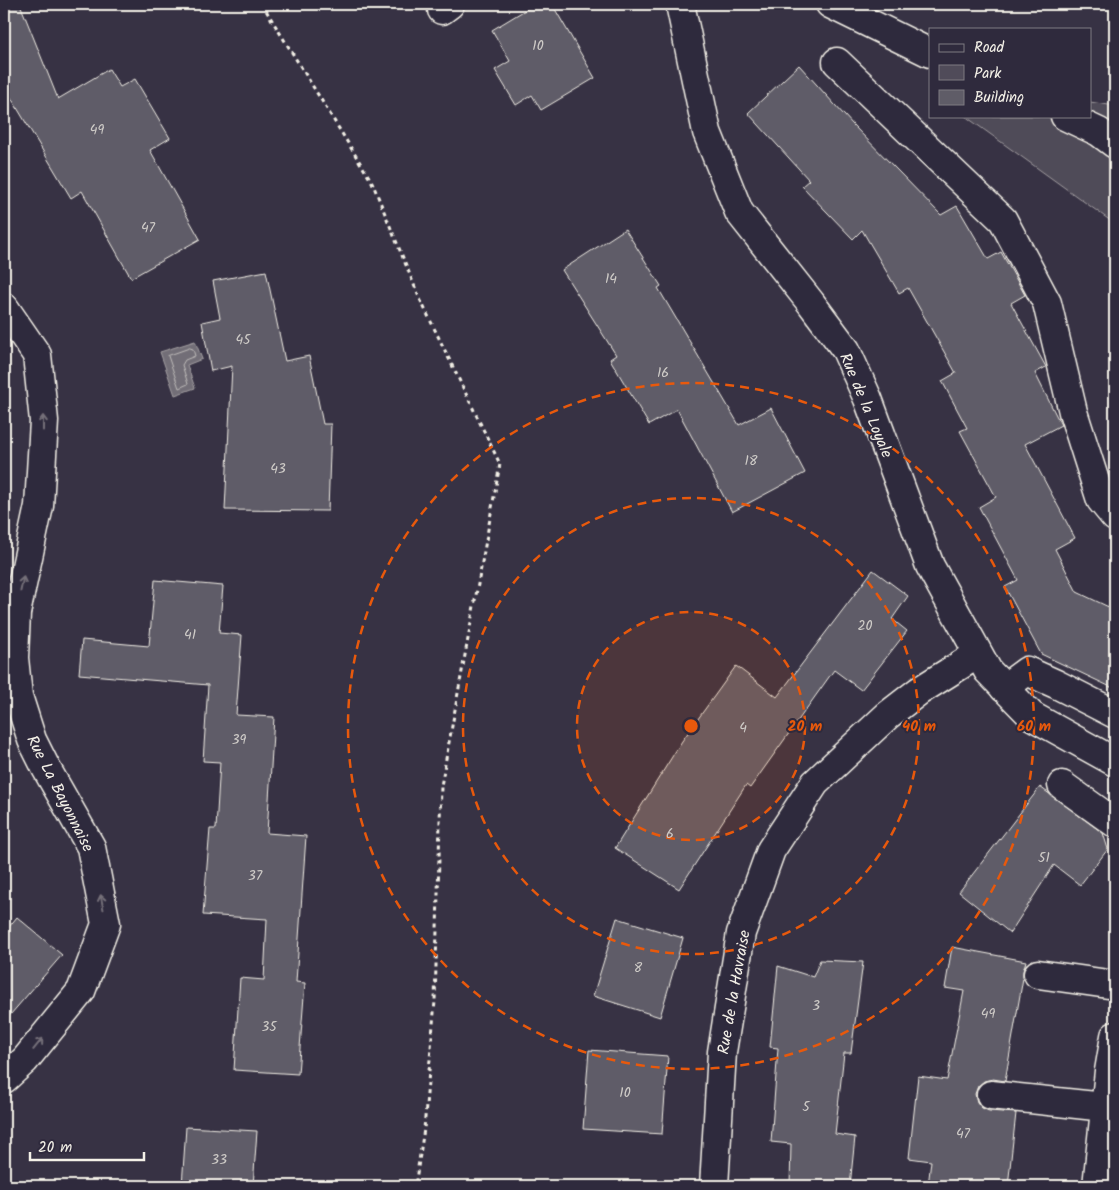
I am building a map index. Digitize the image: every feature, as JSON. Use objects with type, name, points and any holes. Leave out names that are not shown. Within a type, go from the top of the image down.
[{"type":"street","name":"Rue de la Loyale","points":[[680,4],[707,132],[739,212],[846,350],[868,399],[930,566],[978,654],[988,671],[1032,716],[1115,762]]},
{"type":"street","points":[[830,4],[929,53]]},
{"type":"street","points":[[837,62],[1003,220],[1047,303],[1073,412],[1101,500],[1115,516]]},
{"type":"street","points":[[1069,118],[1099,132],[1115,144]]},
{"type":"street","name":"Rue La Bayonnaise","points":[[4,306],[37,355],[44,421],[39,506],[16,612],[14,658],[18,696],[32,740],[91,847],[106,924],[81,991],[25,1060],[4,1079]]},
{"type":"street","name":"Rue de la Havraise","points":[[714,1186],[722,1052],[742,933],[771,850],[815,782],[896,709],[919,691],[978,654]]},
{"type":"street","points":[[1004,688],[1027,671],[1115,714]]},
{"type":"street","points":[[1062,785],[1115,823]]},
{"type":"street","points":[[1038,974],[1115,985]]},
{"type":"street","points":[[1097,1186],[1109,1071],[1115,1036]]},
{"type":"street","points":[[991,1095],[1105,1107]]},
{"type":"path","points":[[262,4],[372,182],[418,297],[500,464],[441,786],[434,1001],[424,1130],[415,1186]]},
{"type":"green space","points":[[1092,102],[1115,106],[1115,224],[968,118],[1092,118]]},
{"type":"water","points":[[195,341],[202,359],[187,365],[195,388],[175,395],[160,352]]},
{"type":"building","points":[[4,4],[20,4],[58,99],[109,69],[120,87],[135,79],[170,138],[150,150],[200,239],[131,278],[82,191],[71,198],[4,86]]},
{"type":"building","points":[[535,4],[552,4],[595,78],[541,110],[532,95],[516,105],[495,70],[510,61],[492,30]]},
{"type":"building","points":[[799,65],[853,125],[941,215],[957,206],[988,259],[1001,252],[1025,295],[1011,303],[1046,367],[1035,373],[1061,425],[1025,444],[1075,538],[1055,549],[1077,592],[1115,610],[1115,689],[1041,654],[1005,587],[1018,580],[979,507],[996,497],[960,431],[967,428],[942,381],[956,373],[908,288],[899,293],[862,230],[853,239],[802,186],[809,180],[748,113]]},
{"type":"building","points":[[625,229],[661,286],[658,288],[739,425],[771,408],[805,473],[732,512],[677,409],[649,425],[610,359],[616,355],[562,270]]},
{"type":"building","points":[[266,271],[285,361],[309,356],[323,424],[331,424],[328,511],[225,510],[232,366],[211,371],[202,322],[220,318],[213,281]]},
{"type":"building","points":[[873,570],[908,596],[892,619],[907,631],[861,690],[834,670],[750,788],[746,785],[679,889],[615,848],[682,741],[736,666],[777,697]]},
{"type":"building","points":[[155,580],[223,586],[219,633],[242,635],[236,715],[274,717],[267,833],[306,836],[296,982],[305,983],[298,1074],[234,1070],[240,978],[264,980],[267,919],[203,915],[210,829],[216,829],[220,762],[203,761],[208,685],[79,674],[82,640],[149,646]]},
{"type":"building","points":[[1040,787],[1103,833],[1108,849],[1080,885],[1054,865],[1010,933],[959,892]]},
{"type":"building","points":[[17,917],[62,955],[4,1022],[4,933]]},
{"type":"building","points":[[617,918],[683,938],[660,1017],[593,996]]},
{"type":"building","points":[[952,947],[1026,961],[1005,1081],[993,1079],[984,1081],[978,1086],[975,1094],[977,1102],[982,1108],[989,1111],[1016,1113],[1008,1186],[928,1186],[931,1161],[909,1158],[918,1076],[947,1080],[964,991],[945,988]]},
{"type":"building","points":[[820,960],[863,962],[851,1053],[844,1053],[835,1134],[855,1137],[850,1186],[790,1186],[791,1144],[771,1142],[778,1048],[770,1047],[778,966],[813,977]]},
{"type":"building","points":[[589,1050],[668,1056],[662,1134],[583,1129]]},
{"type":"building","points":[[186,1127],[257,1131],[253,1186],[182,1186]]}]
